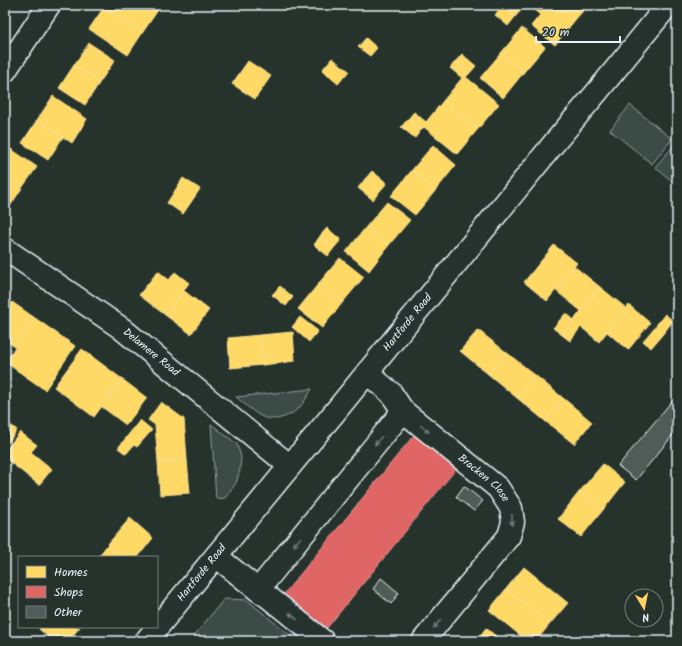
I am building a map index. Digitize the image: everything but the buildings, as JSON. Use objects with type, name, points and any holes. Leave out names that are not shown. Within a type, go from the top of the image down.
[{"type":"street","points":[[5,71],[49,5]]},
{"type":"street","name":"Hartforde Road","points":[[158,626],[668,5]]},
{"type":"street","name":"Delamere Road","points":[[5,249],[122,328],[290,466]]},
{"type":"street","name":"Bracken Close","points":[[367,373],[391,393],[403,410],[498,488],[511,508],[513,522],[509,536],[423,641]]},
{"type":"street","points":[[258,590],[403,410]]},
{"type":"street","points":[[216,556],[323,641]]},
{"type":"street","name":"Hartforde Road","points":[[146,641],[157,628]]},
{"type":"shaded area","points":[[630,105],[672,139],[652,164],[610,130]]},
{"type":"shaded area","points":[[676,143],[677,144],[677,185],[655,167]]},
{"type":"shaded area","points":[[312,389],[303,404],[295,412],[285,417],[274,419],[269,419],[259,415],[236,397]]},
{"type":"shaded area","points":[[211,424],[237,444],[241,457],[240,470],[236,483],[225,498],[216,499]]},
{"type":"shaded area","points":[[224,599],[247,600],[297,641],[190,641]]}]
